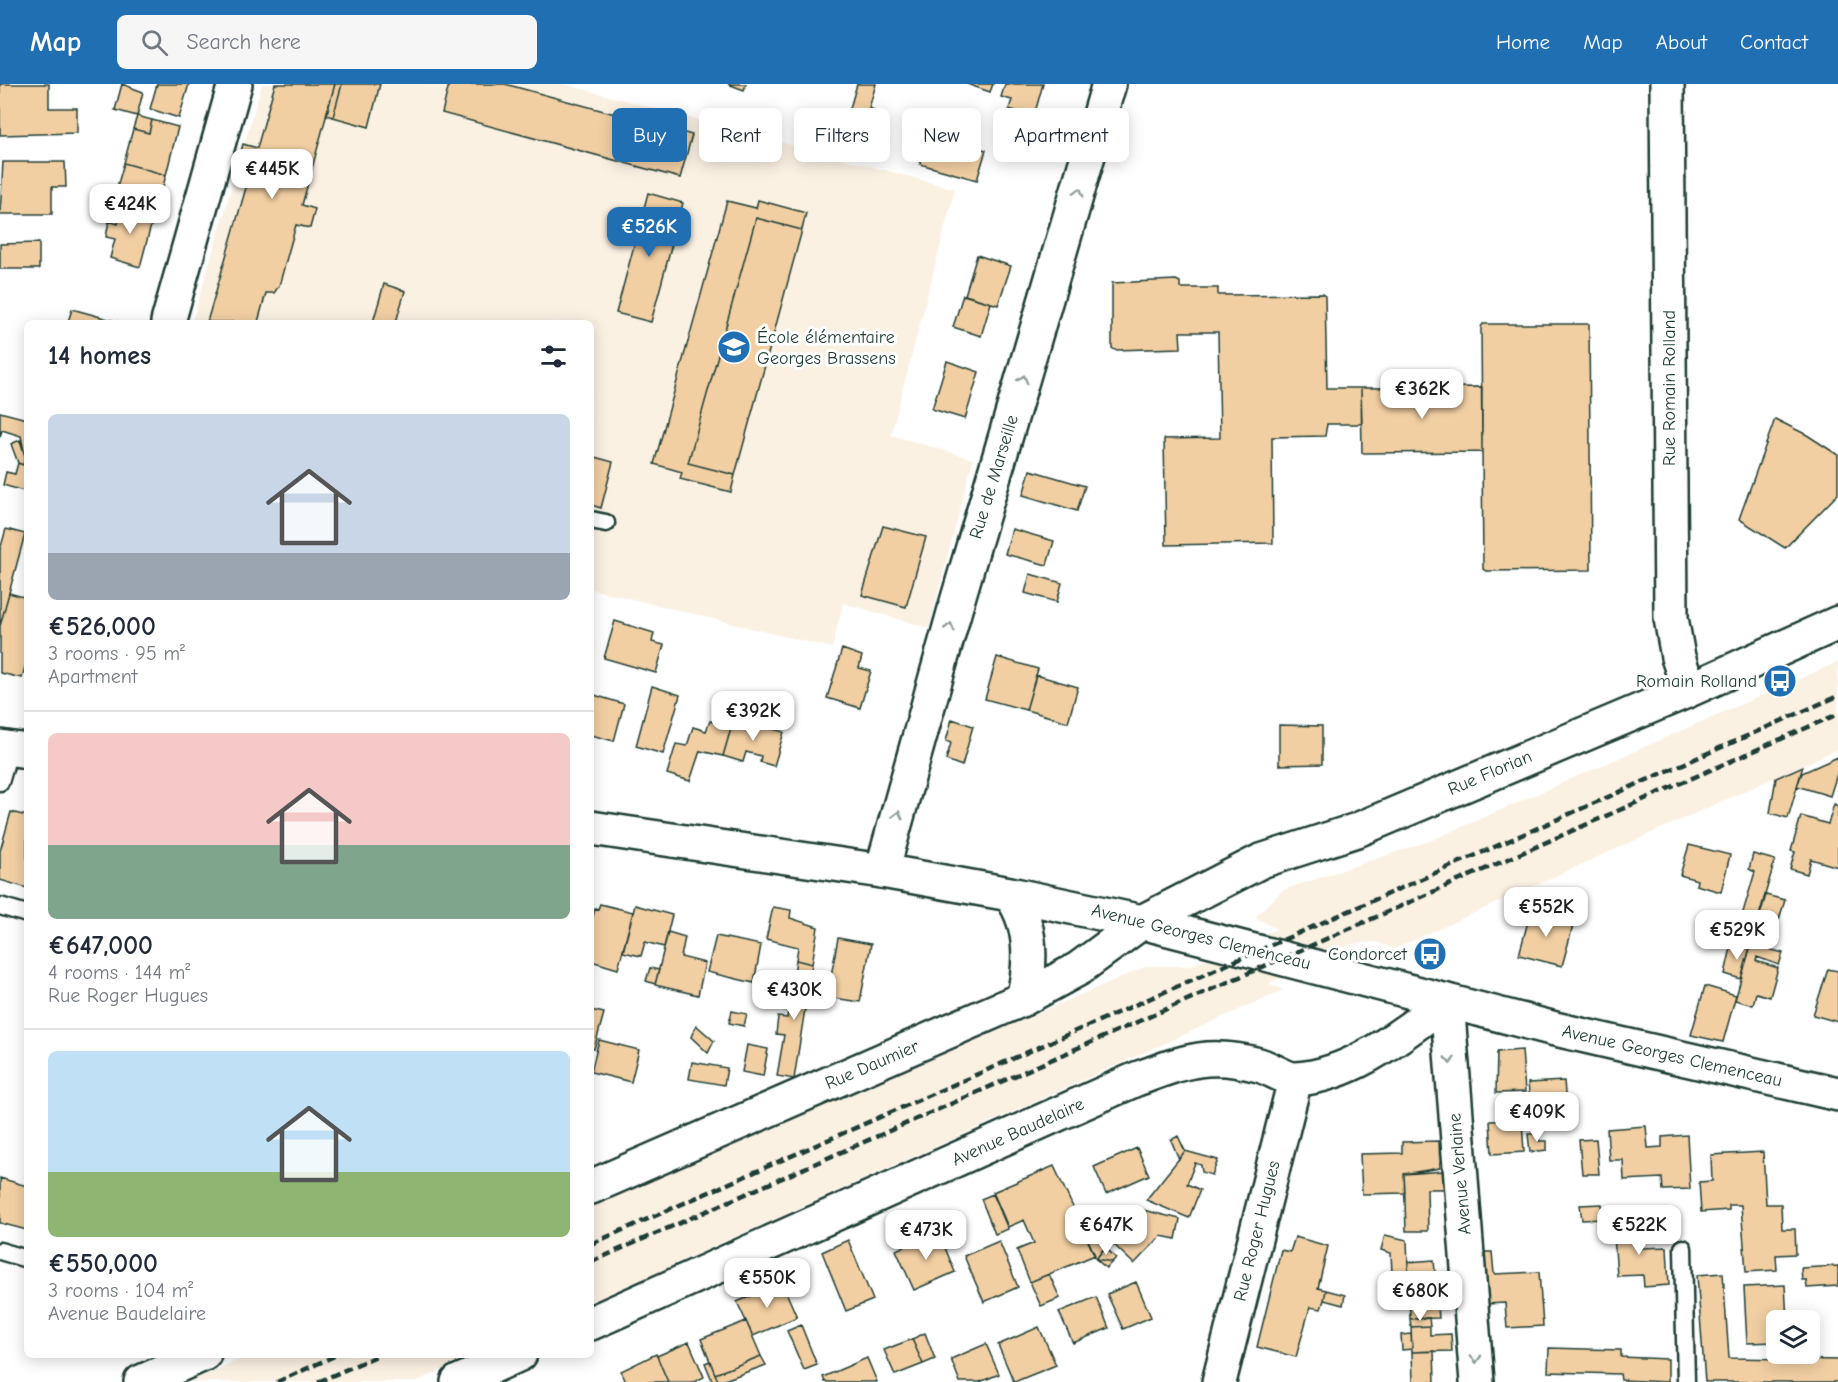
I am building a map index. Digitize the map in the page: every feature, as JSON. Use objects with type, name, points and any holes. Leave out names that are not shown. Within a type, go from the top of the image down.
[{"type":"street","points":[[169,320],[235,84]]},
{"type":"street","name":"Rue de Marseille","points":[[882,871],[957,602],[1109,84]]},
{"type":"street","name":"Rue Romain Rolland","points":[[1667,84],[1671,618],[1678,657],[1689,690]]},
{"type":"street","name":"Rue Florian","points":[[1142,922],[1261,861],[1357,830],[1689,690],[1838,623]]},
{"type":"street","name":"Avenue Georges Clemenceau","points":[[594,828],[882,871],[1010,894],[1142,922],[1607,1042],[1838,1094]]},
{"type":"street","points":[[1010,894],[1026,924],[1029,974],[1023,999]]},
{"type":"street","name":"Rue Daumier","points":[[594,1186],[1023,999],[1078,969],[1142,922]]},
{"type":"street","points":[[1295,1080],[1336,1069],[1369,1055],[1447,1001]]},
{"type":"street","name":"Avenue Verlaine","points":[[1447,1001],[1477,1382]]},
{"type":"street","name":"Avenue Baudelaire","points":[[594,1322],[1134,1080],[1182,1062],[1213,1057],[1245,1062],[1271,1069],[1295,1080]]},
{"type":"street","name":"Rue Roger Hugues","points":[[1219,1382],[1295,1080]]},
{"type":"street","points":[[141,1382],[195,1358]]},
{"type":"street","points":[[458,1382],[511,1358]]},
{"type":"lane","points":[[0,782],[12,749]]},
{"type":"lane","points":[[0,906],[24,913]]},
{"type":"lane","points":[[1683,1248],[1686,1382]]},
{"type":"lane","points":[[0,1251],[24,1258]]},
{"type":"shaded area","points":[[262,84],[564,84],[653,108],[612,108],[612,162],[687,162],[687,117],[699,120],[699,162],[782,162],[782,143],[794,146],[794,162],[854,162],[955,189],[891,435],[973,459],[929,628],[843,603],[832,648],[594,590],[594,320],[193,320]]},
{"type":"shaded area","points":[[1838,662],[1838,749],[1394,949],[1376,942],[1352,944],[1269,983],[1283,990],[594,1301],[594,1206],[1147,966],[1189,966],[1276,929],[1255,917],[1283,890],[1432,840]]},
{"type":"shaded area","points":[[243,1358],[469,1358],[415,1382],[189,1382]]},
{"type":"building","points":[[0,84],[49,84],[49,108],[77,108],[77,133],[0,135]]},
{"type":"building","points":[[122,84],[143,92],[137,116],[115,110]]},
{"type":"building","points":[[157,84],[189,84],[179,118],[150,109]]},
{"type":"building","points":[[275,84],[335,84],[302,205],[315,209],[310,228],[296,225],[279,286],[274,293],[266,293],[259,320],[208,320],[250,174],[236,171],[243,144],[257,148]]},
{"type":"building","points":[[335,84],[342,84],[333,117],[326,115]]},
{"type":"building","points":[[342,84],[380,84],[369,127],[333,117]]},
{"type":"building","points":[[449,84],[505,84],[612,113],[612,159],[442,113]]},
{"type":"building","points":[[728,84],[746,84],[744,90]]},
{"type":"building","points":[[857,84],[876,84],[869,108],[850,108]]},
{"type":"building","points":[[967,84],[993,84],[990,92]]},
{"type":"building","points":[[1005,84],[1043,84],[1036,108],[1009,108],[1012,100],[1001,97]]},
{"type":"building","points":[[137,116],[152,120],[149,133],[133,129]]},
{"type":"building","points":[[152,120],[178,127],[166,175],[124,163],[133,129],[149,133]]},
{"type":"building","points":[[687,134],[692,135],[687,153]]},
{"type":"building","points":[[981,149],[986,150],[977,180],[920,164],[921,162],[981,162]]},
{"type":"building","points":[[3,162],[65,162],[66,187],[52,187],[52,214],[0,214]]},
{"type":"building","points":[[621,162],[684,162],[680,178]]},
{"type":"building","points":[[124,163],[166,175],[160,198],[117,187]]},
{"type":"building","points":[[648,193],[683,203],[651,322],[616,313]]},
{"type":"building","points":[[758,200],[806,213],[802,230],[756,218],[688,463],[735,475],[731,492],[680,479],[682,472],[654,464],[727,201],[756,208]]},
{"type":"building","points":[[123,205],[154,214],[140,267],[110,258],[115,239],[106,237],[109,221],[118,224]]},
{"type":"building","points":[[756,218],[802,230],[735,475],[688,463]]},
{"type":"building","points":[[39,243],[39,269],[0,269],[0,244]]},
{"type":"building","points":[[977,255],[1011,266],[998,305],[965,295]]},
{"type":"building","points":[[1176,280],[1180,282],[1180,288],[1218,288],[1218,295],[1323,294],[1325,296],[1327,388],[1361,388],[1362,424],[1327,424],[1325,436],[1272,437],[1273,543],[1166,545],[1164,439],[1220,438],[1218,332],[1180,332],[1181,348],[1115,350],[1112,348],[1112,283]]},
{"type":"building","points":[[384,284],[405,291],[397,320],[374,320]]},
{"type":"building","points":[[963,295],[991,303],[981,336],[953,327]]},
{"type":"building","points":[[72,309],[112,320],[69,320]]},
{"type":"building","points":[[1483,324],[1589,324],[1591,570],[1486,571],[1483,569],[1481,327]]},
{"type":"building","points":[[947,361],[979,372],[965,419],[932,409]]},
{"type":"building","points":[[1482,387],[1482,452],[1362,453],[1361,388]]},
{"type":"building","points":[[0,412],[24,418],[24,451],[21,436],[2,430],[0,437]]},
{"type":"building","points":[[1775,419],[1807,435],[1838,455],[1838,494],[1785,548],[1739,519]]},
{"type":"building","points":[[20,440],[24,453],[23,465],[18,463],[11,444]]},
{"type":"building","points":[[594,457],[613,462],[601,508],[594,506]]},
{"type":"building","points":[[24,460],[24,491],[3,485],[6,472],[15,474],[18,463],[23,465]]},
{"type":"building","points":[[1030,470],[1085,486],[1077,511],[1023,495]]},
{"type":"building","points":[[883,526],[926,537],[906,607],[862,595]]},
{"type":"building","points":[[6,529],[24,534],[0,626],[0,550]]},
{"type":"building","points":[[1012,529],[1054,541],[1047,565],[1005,554]]},
{"type":"building","points":[[1030,574],[1062,583],[1057,602],[1025,593]]},
{"type":"building","points":[[9,593],[24,597],[24,671],[22,678],[0,673],[0,626]]},
{"type":"building","points":[[615,621],[654,633],[652,642],[664,645],[656,673],[604,658]]},
{"type":"building","points":[[842,649],[862,656],[859,668],[871,671],[860,708],[827,698]]},
{"type":"building","points":[[997,657],[1038,669],[1026,710],[985,699]]},
{"type":"building","points":[[1036,675],[1078,687],[1068,722],[1026,710]]},
{"type":"building","points":[[652,686],[680,695],[663,754],[636,746]]},
{"type":"building","points":[[594,695],[624,704],[614,741],[594,736]]},
{"type":"building","points":[[734,718],[784,732],[774,766],[760,762],[761,756],[746,752],[743,762],[723,756]]},
{"type":"building","points":[[952,719],[973,726],[962,766],[946,760],[951,743],[946,741]]},
{"type":"building","points":[[710,721],[731,728],[723,756],[700,751],[690,781],[667,774],[676,744],[687,746],[693,727],[706,731]]},
{"type":"building","points":[[1279,725],[1322,726],[1322,764],[1279,765]]},
{"type":"building","points":[[1838,757],[1838,771],[1830,796],[1797,786],[1802,773]]},
{"type":"building","points":[[1803,766],[1788,818],[1770,813],[1776,778]]},
{"type":"building","points":[[1834,804],[1838,806],[1838,867],[1811,859],[1807,874],[1790,869],[1795,852],[1791,851],[1801,816],[1828,824]]},
{"type":"building","points":[[11,812],[24,815],[24,887],[0,880],[0,851]]},
{"type":"building","points":[[1689,845],[1730,855],[1721,892],[1696,885],[1697,880],[1680,875]]},
{"type":"building","points":[[1753,854],[1775,860],[1751,944],[1735,939],[1755,872],[1749,869]]},
{"type":"building","points":[[1766,895],[1785,900],[1774,936],[1755,931]]},
{"type":"building","points":[[600,904],[633,912],[618,969],[594,962],[594,912],[595,908],[598,909]]},
{"type":"building","points":[[635,905],[672,915],[664,947],[645,942],[641,956],[623,952]]},
{"type":"building","points":[[773,907],[791,910],[790,918],[818,927],[812,964],[796,960],[798,947],[766,939]]},
{"type":"building","points":[[1531,910],[1574,922],[1562,966],[1519,955]]},
{"type":"building","points":[[668,932],[685,937],[681,957],[705,963],[698,995],[655,985]]},
{"type":"building","points":[[716,936],[761,945],[754,983],[707,972]]},
{"type":"building","points":[[838,938],[871,944],[860,1002],[827,997]]},
{"type":"building","points":[[1732,943],[1750,949],[1741,979],[1725,974]]},
{"type":"building","points":[[1751,944],[1783,953],[1779,965],[1757,957],[1756,961],[1778,968],[1770,997],[1756,993],[1753,1005],[1735,1000]]},
{"type":"building","points":[[796,960],[812,964],[794,1079],[777,1076],[784,1035],[776,1034],[778,1017],[787,1018]]},
{"type":"building","points":[[650,968],[659,970],[655,984],[646,981]]},
{"type":"building","points":[[1828,969],[1838,971],[1838,1022],[1813,1015]]},
{"type":"building","points":[[1705,986],[1736,995],[1723,1042],[1691,1035]]},
{"type":"building","points":[[759,994],[770,997],[768,1006],[758,1004]]},
{"type":"building","points":[[594,1011],[604,1013],[594,1049]]},
{"type":"building","points":[[732,1011],[747,1014],[744,1026],[729,1023]]},
{"type":"building","points":[[696,1025],[714,1041],[708,1053],[691,1037]]},
{"type":"building","points":[[599,1040],[639,1050],[631,1082],[594,1073],[594,1060]]},
{"type":"building","points":[[747,1045],[768,1049],[763,1076],[742,1072]]},
{"type":"building","points":[[1522,1050],[1525,1092],[1496,1093],[1497,1052]]},
{"type":"building","points":[[692,1062],[727,1068],[724,1085],[689,1079]]},
{"type":"building","points":[[1564,1081],[1567,1118],[1532,1120],[1528,1083]]},
{"type":"building","points":[[1522,1120],[1524,1152],[1492,1154],[1490,1121]]},
{"type":"building","points":[[1646,1126],[1648,1148],[1662,1147],[1662,1137],[1687,1135],[1690,1189],[1663,1190],[1662,1178],[1624,1180],[1623,1160],[1609,1160],[1607,1129]]},
{"type":"building","points":[[1528,1134],[1539,1134],[1539,1141],[1547,1141],[1547,1150],[1530,1152]]},
{"type":"building","points":[[1178,1136],[1185,1151],[1179,1159],[1171,1140]]},
{"type":"building","points":[[1596,1139],[1599,1174],[1582,1174],[1579,1140]]},
{"type":"building","points":[[1439,1141],[1440,1168],[1404,1174],[1405,1193],[1362,1194],[1360,1154],[1402,1153],[1402,1142]]},
{"type":"building","points":[[1137,1148],[1149,1175],[1106,1194],[1094,1167]]},
{"type":"building","points":[[1185,1151],[1218,1160],[1212,1175],[1202,1172],[1201,1165],[1195,1163],[1187,1184],[1200,1190],[1189,1218],[1146,1200]]},
{"type":"building","points":[[1763,1152],[1766,1204],[1781,1204],[1782,1229],[1795,1229],[1796,1254],[1776,1255],[1777,1270],[1746,1272],[1741,1205],[1729,1205],[1729,1210],[1701,1212],[1699,1182],[1712,1181],[1711,1155]]},
{"type":"building","points":[[1054,1166],[1095,1255],[1030,1282],[1017,1250],[1034,1243],[1024,1220],[1008,1227],[993,1192]]},
{"type":"building","points":[[1445,1171],[1447,1189],[1427,1189],[1428,1231],[1406,1231],[1404,1174]]},
{"type":"building","points":[[0,1178],[24,1185],[24,1229],[0,1223]]},
{"type":"building","points":[[993,1194],[1008,1229],[995,1234],[981,1199]]},
{"type":"building","points":[[1602,1204],[1604,1219],[1582,1220],[1580,1205]]},
{"type":"building","points":[[1100,1209],[1113,1238],[1096,1259],[1078,1218]]},
{"type":"building","points":[[1139,1209],[1180,1219],[1176,1239],[1161,1236],[1134,1264],[1110,1241]]},
{"type":"building","points":[[1639,1220],[1641,1248],[1667,1247],[1669,1285],[1644,1287],[1643,1275],[1617,1276],[1613,1222]]},
{"type":"building","points":[[938,1231],[955,1272],[914,1290],[896,1250]]},
{"type":"building","points":[[1385,1235],[1407,1240],[1409,1294],[1393,1294],[1391,1253],[1381,1250]]},
{"type":"building","points":[[1295,1237],[1328,1246],[1318,1288],[1326,1290],[1324,1300],[1321,1309],[1310,1307],[1296,1357],[1257,1347],[1281,1250],[1290,1252]]},
{"type":"building","points":[[848,1240],[873,1300],[846,1311],[822,1252]]},
{"type":"building","points":[[999,1241],[1018,1287],[984,1302],[964,1256]]},
{"type":"building","points":[[1105,1247],[1116,1258],[1112,1262],[1096,1259]]},
{"type":"building","points":[[1483,1252],[1492,1252],[1494,1274],[1539,1272],[1543,1326],[1507,1328],[1505,1303],[1486,1304]]},
{"type":"building","points":[[1096,1259],[1112,1262],[1106,1268]]},
{"type":"building","points":[[1434,1260],[1439,1318],[1410,1319],[1408,1262]]},
{"type":"building","points":[[1838,1266],[1838,1286],[1807,1288],[1806,1280],[1802,1280],[1801,1268]]},
{"type":"building","points":[[1723,1273],[1729,1358],[1766,1359],[1766,1364],[1820,1364],[1820,1360],[1838,1360],[1838,1382],[1705,1382],[1697,1275]]},
{"type":"building","points":[[1049,1274],[1060,1298],[1041,1306],[1030,1282]]},
{"type":"building","points":[[1136,1282],[1151,1317],[1123,1329],[1107,1294]]},
{"type":"building","points":[[782,1283],[797,1317],[753,1336],[737,1302]]},
{"type":"building","points":[[1785,1285],[1786,1310],[1766,1310],[1766,1342],[1747,1343],[1744,1287]]},
{"type":"building","points":[[1326,1290],[1345,1295],[1343,1305],[1324,1300]]},
{"type":"building","points":[[1096,1297],[1109,1328],[1073,1343],[1059,1312]]},
{"type":"building","points":[[1429,1318],[1430,1326],[1411,1327],[1410,1319]]},
{"type":"building","points":[[746,1321],[761,1356],[715,1374],[701,1339]]},
{"type":"building","points":[[801,1325],[817,1365],[804,1370],[787,1331]]},
{"type":"building","points":[[1430,1326],[1430,1335],[1451,1334],[1452,1351],[1412,1352],[1411,1327]]},
{"type":"building","points":[[1039,1327],[1056,1365],[1014,1382],[998,1345]]},
{"type":"building","points":[[925,1333],[935,1359],[923,1364],[912,1339]]},
{"type":"building","points":[[1411,1334],[1412,1349],[1402,1350],[1401,1335]]},
{"type":"building","points":[[912,1339],[923,1364],[895,1375],[884,1350]]},
{"type":"building","points":[[689,1342],[704,1377],[694,1382],[668,1382],[657,1356]]},
{"type":"building","points":[[986,1344],[999,1374],[980,1382],[960,1382],[951,1359]]},
{"type":"building","points":[[1549,1348],[1621,1350],[1621,1357],[1668,1359],[1668,1382],[1621,1380],[1620,1374],[1548,1372]]},
{"type":"building","points":[[1434,1351],[1435,1382],[1413,1382],[1412,1352]]},
{"type":"building","points":[[656,1354],[668,1382],[626,1382],[621,1371]]},
{"type":"building","points":[[761,1356],[766,1365],[719,1382],[715,1374]]},
{"type":"building","points":[[867,1358],[877,1382],[825,1382],[823,1377]]},
{"type":"building","points":[[710,1361],[719,1382],[707,1382],[712,1380],[705,1363]]},
{"type":"railway","points":[[594,1243],[1838,696]]},
{"type":"railway","points":[[594,1261],[1838,714]]},
{"type":"railway","points":[[277,1382],[330,1358]]},
{"type":"railway","points":[[318,1382],[372,1358]]},
{"type":"place","name":"École élémentaire Georges Brassens","points":[[734,347]]},
{"type":"place","name":"Romain Rolland","points":[[1780,681]]},
{"type":"place","name":"Condorcet","points":[[1430,954]]}]
